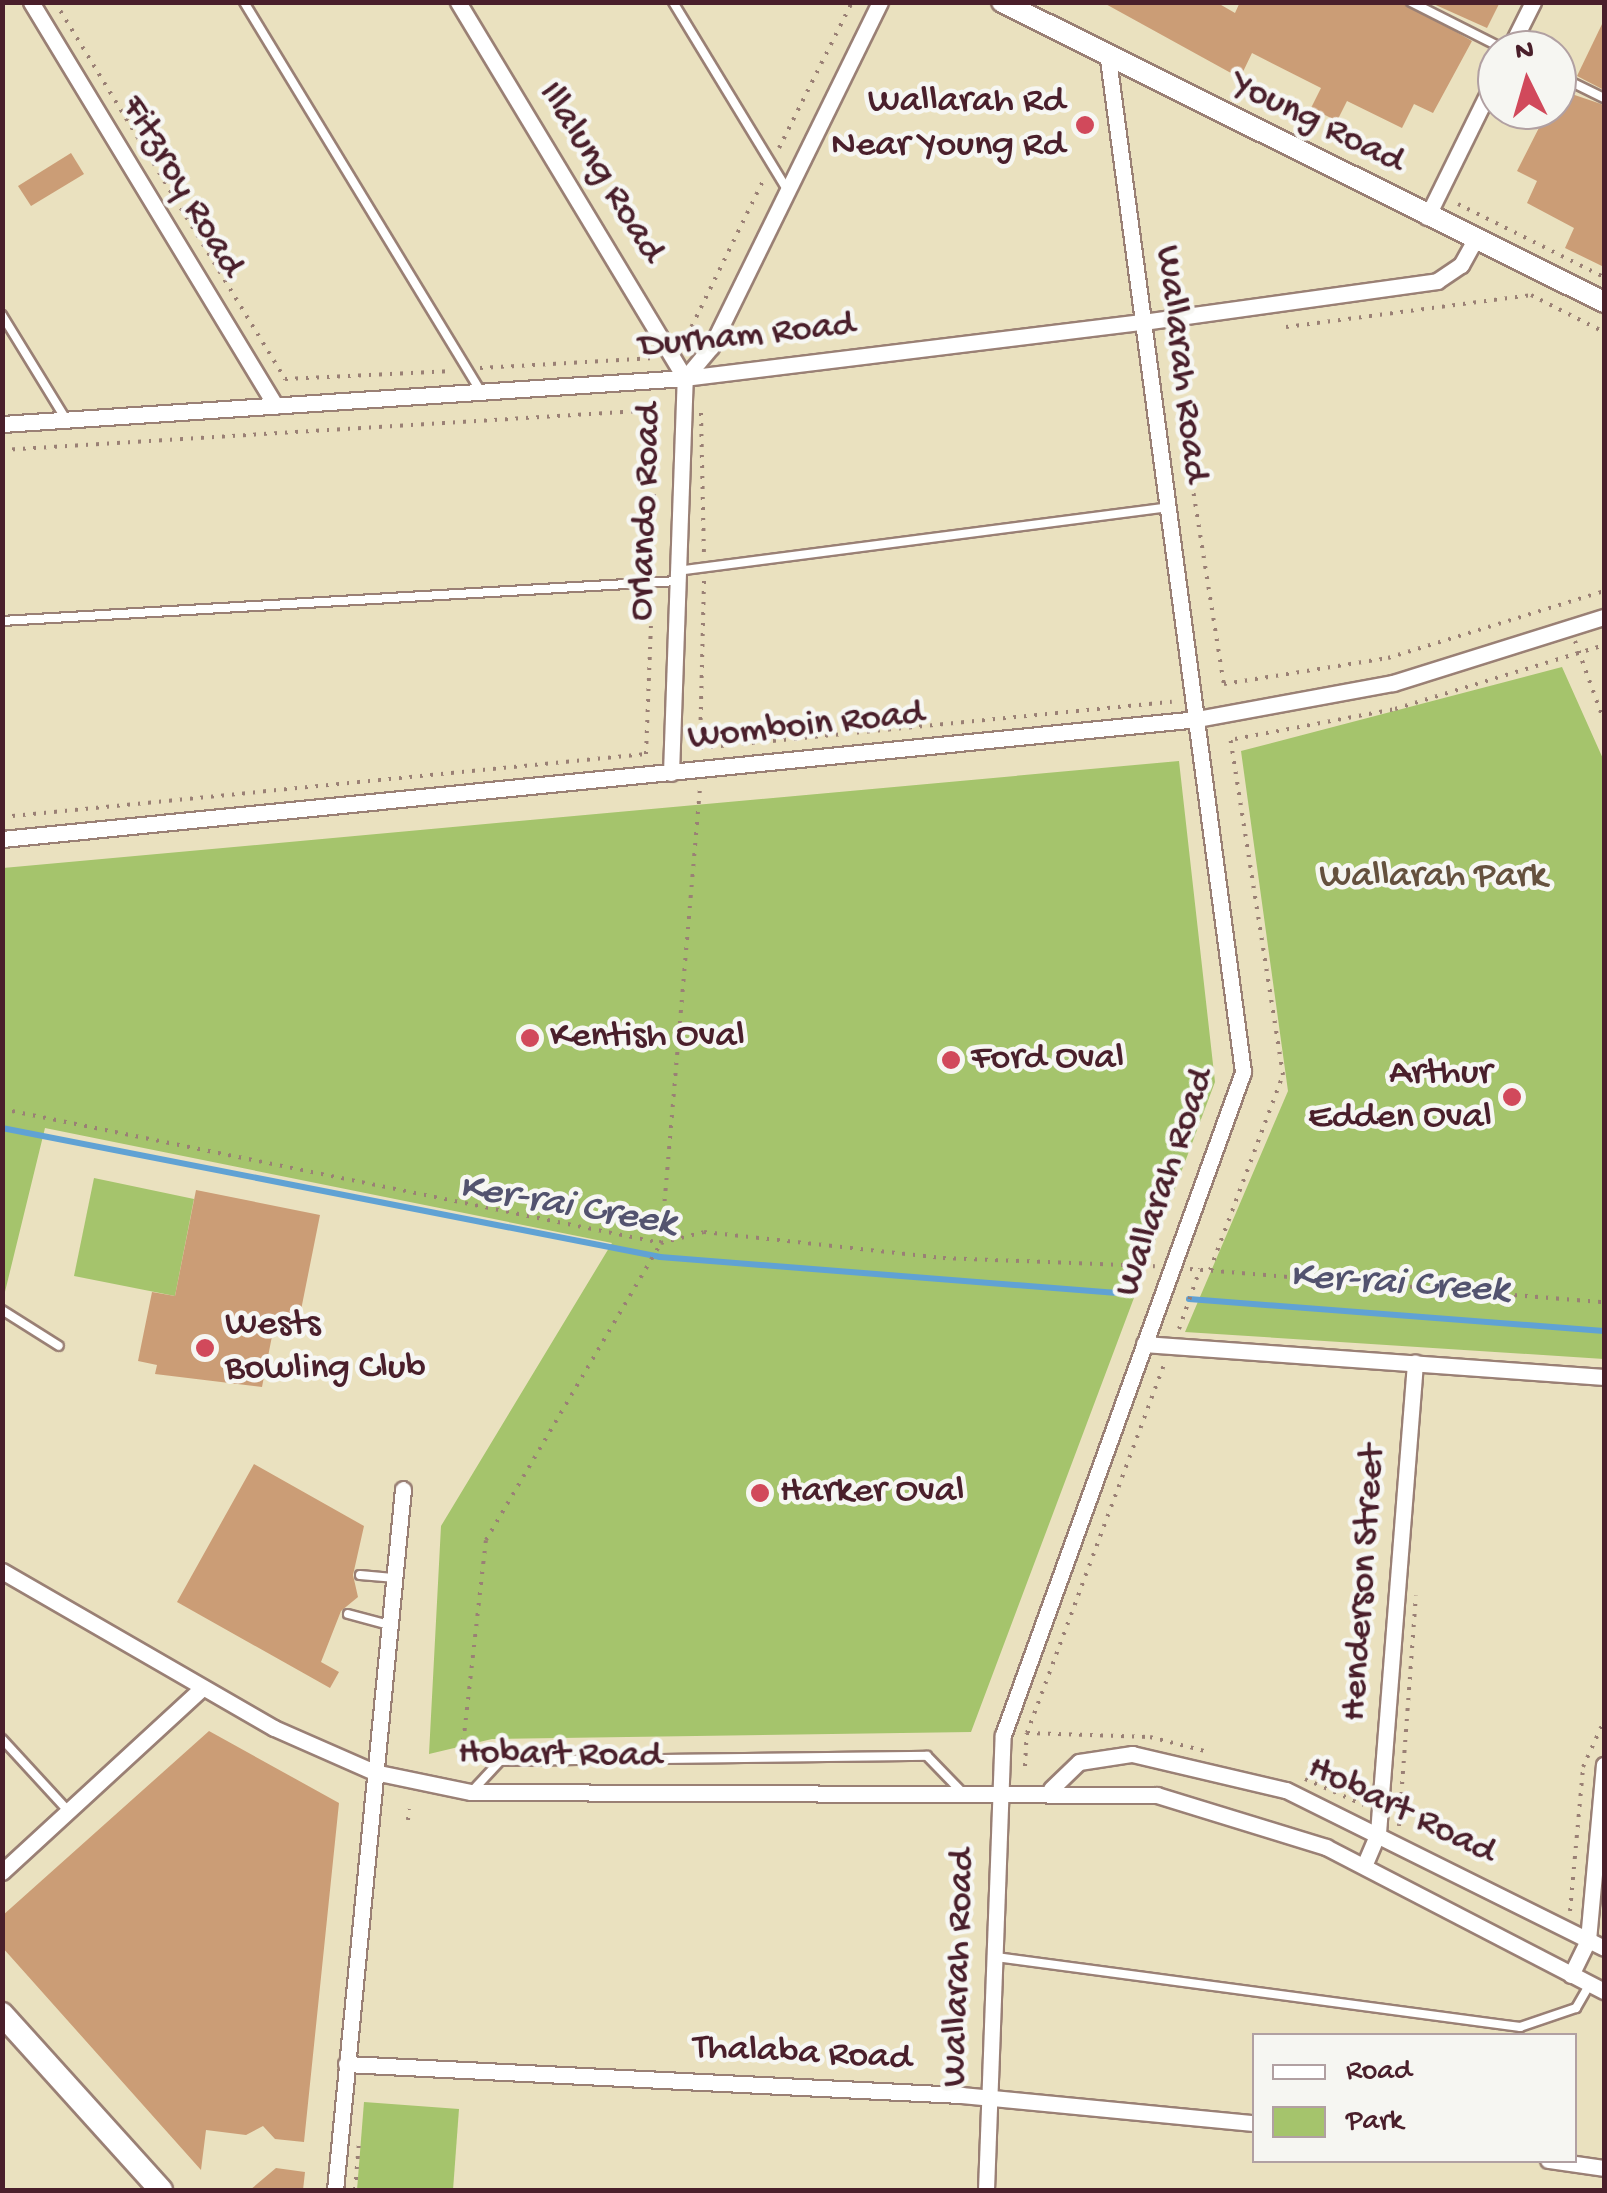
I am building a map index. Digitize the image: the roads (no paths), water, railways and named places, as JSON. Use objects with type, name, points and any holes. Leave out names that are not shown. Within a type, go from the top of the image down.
[{"type":"main road","points":[[2,2014],[161,2190]]},
{"type":"street","name":"Fitzroy Road","points":[[31,2],[276,406]]},
{"type":"street","name":"Illalung Road","points":[[458,2],[685,378]]},
{"type":"street","name":"Orlando Road","points":[[671,772],[685,378],[711,347],[880,2]]},
{"type":"street","name":"Young Road","points":[[1002,2],[1427,218],[1604,302]]},
{"type":"street","points":[[1518,30],[1533,2]]},
{"type":"street","name":"Wallarah Road","points":[[986,2190],[998,1788],[1012,1704],[1243,1072],[1108,59]]},
{"type":"street","points":[[1427,218],[1477,116]]},
{"type":"street","name":"Durham Road","points":[[2,424],[685,378],[1143,322],[1436,281],[1461,265],[1475,240]]},
{"type":"street","name":"Womboin Road","points":[[2,839],[1197,719],[1393,683],[1604,617]]},
{"type":"street","points":[[1144,1344],[1604,1377]]},
{"type":"street","name":"Henderson Street","points":[[1364,1866],[1378,1833],[1415,1362]]},
{"type":"street","points":[[335,2190],[403,1489]]},
{"type":"street","name":"Hobart Road","points":[[2,1570],[202,1688],[374,1772],[471,1792],[1050,1788],[1206,1806],[1364,1866],[1598,1988]]},
{"type":"street","points":[[2,1872],[202,1688]]},
{"type":"street","name":"Hobart Road","points":[[1050,1788],[1079,1762],[1132,1754],[1286,1790],[1604,1948]]},
{"type":"street","points":[[1571,1975],[1588,1940],[1604,1764]]},
{"type":"street","name":"Thalaba Road","points":[[346,2064],[989,2097],[1252,2123]]},
{"type":"street","points":[[1569,2163],[1604,2168]]},
{"type":"lane","points":[[244,2],[482,394]]},
{"type":"lane","points":[[674,2],[788,192]]},
{"type":"lane","points":[[1412,2],[1477,34]]},
{"type":"lane","points":[[1577,85],[1604,98]]},
{"type":"lane","points":[[2,315],[66,420]]},
{"type":"lane","points":[[2,621],[652,582],[704,568],[1166,508]]},
{"type":"lane","points":[[2,1310],[60,1346]]},
{"type":"lane","points":[[360,1575],[394,1578]]},
{"type":"lane","points":[[348,1614],[388,1625]]},
{"type":"lane","points":[[2,1740],[70,1813]]},
{"type":"lane","points":[[471,1792],[500,1761],[927,1756],[960,1789]]},
{"type":"lane","points":[[994,1957],[1520,2027],[1576,2008],[1598,1988]]},
{"type":"waterway","name":"Ker-rai Creek","points":[[2,1128],[660,1257],[1127,1294]]},
{"type":"waterway","name":"Ker-rai Creek","points":[[1189,1299],[1604,1331]]},
{"type":"place","name":"Wallarah Rd Near Young Rd","points":[[1085,125]]},
{"type":"place","name":"Kentish Oval","points":[[530,1038]]},
{"type":"place","name":"Ford Oval","points":[[951,1060]]},
{"type":"place","name":"Arthur Edden Oval","points":[[1512,1097]]},
{"type":"place","name":"Wests Bowling Club","points":[[205,1348]]},
{"type":"place","name":"Harker Oval","points":[[760,1493]]},
{"type":"park label","name":"Wallarah Park","points":[[1433,878]]}]
